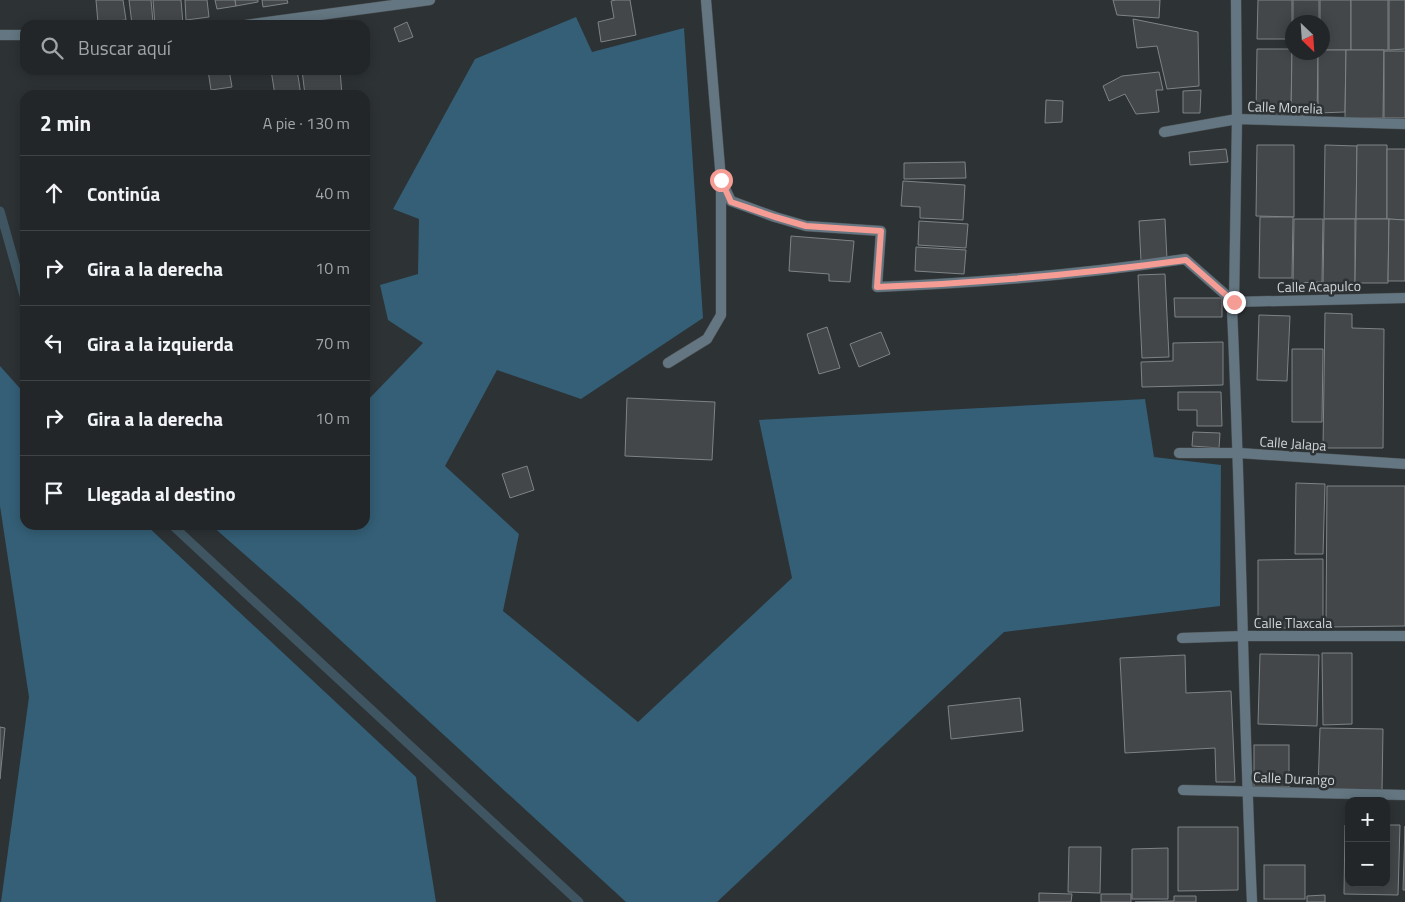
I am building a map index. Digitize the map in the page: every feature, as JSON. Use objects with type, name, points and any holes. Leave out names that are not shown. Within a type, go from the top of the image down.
[{"type":"street","points":[[283,20],[430,0]]},
{"type":"street","points":[[668,363],[707,339],[721,315],[721,180],[706,0]]},
{"type":"street","points":[[1236,0],[1237,119],[1234,302],[1232,309],[1239,453],[1247,791],[1252,902]]},
{"type":"street","points":[[0,35],[20,35]]},
{"type":"street","name":"Calle Morelia","points":[[1164,132],[1237,119],[1405,124]]},
{"type":"street","points":[[721,180],[731,202],[775,217],[806,226],[881,231],[877,287],[956,284],[1186,260],[1234,302]]},
{"type":"street","name":"Calle Acapulco","points":[[1234,302],[1405,298]]},
{"type":"street","name":"Calle Jalapa","points":[[1179,453],[1239,453],[1405,464]]},
{"type":"street","name":"Calle Tlaxcala","points":[[1182,638],[1405,636]]},
{"type":"street","name":"Calle Durango","points":[[1183,790],[1405,795]]},
{"type":"shaded area","points":[[576,17],[592,52],[684,28],[703,318],[581,399],[497,370],[445,466],[519,534],[503,611],[638,722],[792,578],[759,420],[1145,399],[1154,457],[1221,465],[1220,606],[1004,632],[717,902],[626,902],[301,604],[217,530],[370,530],[370,398],[423,343],[388,320],[380,285],[418,274],[419,219],[393,209],[475,59]]},
{"type":"shaded area","points":[[0,366],[20,388],[20,530],[151,530],[416,777],[436,902],[1,902],[29,697],[0,506]]},
{"type":"building","points":[[96,0],[123,0],[126,20],[98,20]]},
{"type":"building","points":[[129,0],[151,0],[153,20],[132,20]]},
{"type":"building","points":[[153,0],[181,0],[183,20],[155,20]]},
{"type":"building","points":[[185,0],[207,0],[209,17],[186,20]]},
{"type":"building","points":[[215,0],[235,0],[236,6],[217,9]]},
{"type":"building","points":[[235,0],[258,0],[258,2],[236,6]]},
{"type":"building","points":[[262,0],[287,0],[288,3],[263,7]]},
{"type":"building","points":[[630,0],[636,35],[601,42],[598,22],[614,18],[611,1]]},
{"type":"building","points":[[1113,0],[1160,0],[1159,18],[1117,15]]},
{"type":"building","points":[[1258,0],[1292,0],[1292,15],[1285,15],[1285,39],[1257,39]]},
{"type":"building","points":[[1293,0],[1319,0],[1319,15],[1293,15]]},
{"type":"building","points":[[1320,0],[1351,0],[1351,50],[1330,50],[1330,15],[1320,15]]},
{"type":"building","points":[[1351,0],[1388,0],[1388,50],[1351,50]]},
{"type":"building","points":[[1389,0],[1405,0],[1405,49],[1389,50]]},
{"type":"building","points":[[1133,19],[1198,32],[1199,86],[1167,89],[1157,46],[1137,48]]},
{"type":"building","points":[[407,22],[413,37],[399,42],[394,28]]},
{"type":"building","points":[[1257,49],[1285,49],[1285,60],[1292,60],[1291,114],[1256,114]]},
{"type":"building","points":[[1330,50],[1346,50],[1345,112],[1318,113],[1318,60],[1330,60]]},
{"type":"building","points":[[1346,50],[1384,50],[1383,118],[1345,118]]},
{"type":"building","points":[[1384,51],[1405,51],[1405,118],[1384,118]]},
{"type":"building","points":[[1292,60],[1318,60],[1317,116],[1291,115]]},
{"type":"building","points":[[1159,72],[1163,90],[1156,90],[1159,112],[1136,114],[1125,94],[1109,101],[1103,86],[1122,76]]},
{"type":"building","points":[[209,75],[230,75],[232,87],[211,90]]},
{"type":"building","points":[[272,75],[298,75],[300,90],[274,90]]},
{"type":"building","points":[[303,75],[340,75],[342,90],[304,90]]},
{"type":"building","points":[[1201,90],[1200,113],[1183,113],[1183,91]]},
{"type":"building","points":[[1046,100],[1063,101],[1062,122],[1045,123]]},
{"type":"building","points":[[1257,145],[1294,145],[1294,217],[1256,216]]},
{"type":"building","points":[[1325,145],[1357,146],[1356,219],[1324,219]]},
{"type":"building","points":[[1357,145],[1387,145],[1387,219],[1356,219]]},
{"type":"building","points":[[1226,149],[1228,162],[1190,165],[1189,152]]},
{"type":"building","points":[[1387,149],[1405,149],[1405,220],[1387,219]]},
{"type":"building","points":[[965,162],[966,178],[904,179],[904,163]]},
{"type":"building","points":[[903,181],[965,185],[963,220],[920,218],[920,207],[901,206]]},
{"type":"building","points":[[1260,217],[1293,217],[1292,278],[1259,278]]},
{"type":"building","points":[[1165,219],[1167,259],[1141,261],[1139,221]]},
{"type":"building","points":[[1294,219],[1323,219],[1322,282],[1293,283]]},
{"type":"building","points":[[1324,219],[1355,219],[1355,287],[1323,287]]},
{"type":"building","points":[[1356,219],[1389,219],[1388,283],[1355,283]]},
{"type":"building","points":[[1389,219],[1405,220],[1405,281],[1388,281]]},
{"type":"building","points":[[919,221],[968,224],[966,248],[918,245]]},
{"type":"building","points":[[791,236],[854,241],[850,282],[829,281],[829,274],[789,271]]},
{"type":"building","points":[[916,247],[966,250],[964,274],[915,271]]},
{"type":"building","points":[[1165,274],[1169,357],[1142,358],[1138,275]]},
{"type":"building","points":[[1174,298],[1222,298],[1222,317],[1175,317]]},
{"type":"building","points":[[1325,313],[1352,314],[1352,328],[1384,329],[1383,448],[1323,448]]},
{"type":"building","points":[[1259,315],[1290,316],[1287,381],[1257,380]]},
{"type":"building","points":[[827,327],[840,368],[819,374],[807,334]]},
{"type":"building","points":[[881,332],[890,354],[859,367],[850,344]]},
{"type":"building","points":[[1223,342],[1223,385],[1142,387],[1141,362],[1173,361],[1173,343]]},
{"type":"building","points":[[1292,349],[1323,349],[1322,422],[1292,422]]},
{"type":"building","points":[[1178,392],[1221,392],[1222,426],[1197,426],[1197,410],[1178,410]]},
{"type":"building","points":[[627,398],[715,402],[712,460],[625,456]]},
{"type":"building","points":[[1193,432],[1220,433],[1219,448],[1192,446]]},
{"type":"building","points":[[527,466],[534,490],[510,498],[502,474]]},
{"type":"building","points":[[1296,483],[1325,484],[1323,554],[1295,554]]},
{"type":"building","points":[[1327,486],[1405,486],[1405,626],[1326,627]]},
{"type":"building","points":[[1323,559],[1323,628],[1258,628],[1258,560]]},
{"type":"building","points":[[1322,653],[1352,653],[1352,724],[1323,725]]},
{"type":"building","points":[[1260,654],[1319,655],[1317,726],[1258,724]]},
{"type":"building","points":[[1185,655],[1186,693],[1231,691],[1235,782],[1216,782],[1215,748],[1125,753],[1120,658]]},
{"type":"building","points":[[1020,698],[1023,731],[951,739],[948,706]]},
{"type":"building","points":[[0,727],[5,728],[0,779]]},
{"type":"building","points":[[1320,728],[1383,729],[1382,790],[1318,789]]},
{"type":"building","points":[[1254,745],[1289,745],[1289,787],[1254,787]]},
{"type":"building","points":[[1345,825],[1345,887],[1390,887],[1390,825],[1400,825],[1398,895],[1344,894]]},
{"type":"building","points":[[1405,826],[1405,890],[1403,890]]},
{"type":"building","points":[[1178,827],[1238,827],[1238,890],[1178,891]]},
{"type":"building","points":[[1069,847],[1101,847],[1100,893],[1068,892]]},
{"type":"building","points":[[1168,848],[1168,899],[1132,899],[1132,849]]},
{"type":"building","points":[[1264,865],[1305,865],[1305,899],[1264,899]]},
{"type":"building","points":[[1039,893],[1072,894],[1071,902],[1039,902]]},
{"type":"building","points":[[1101,894],[1131,894],[1131,902],[1101,902]]},
{"type":"building","points":[[1325,895],[1325,902],[1307,902],[1307,896]]},
{"type":"building","points":[[1174,896],[1196,896],[1196,902],[1135,902],[1174,901]]},
{"type":"waterway","points":[[0,211],[20,281]]},
{"type":"waterway","points":[[177,530],[579,902]]},
{"type":"route","points":[[721,180],[731,202],[775,217],[806,226],[881,231],[877,287],[956,284],[1186,260],[1234,302]]}]
